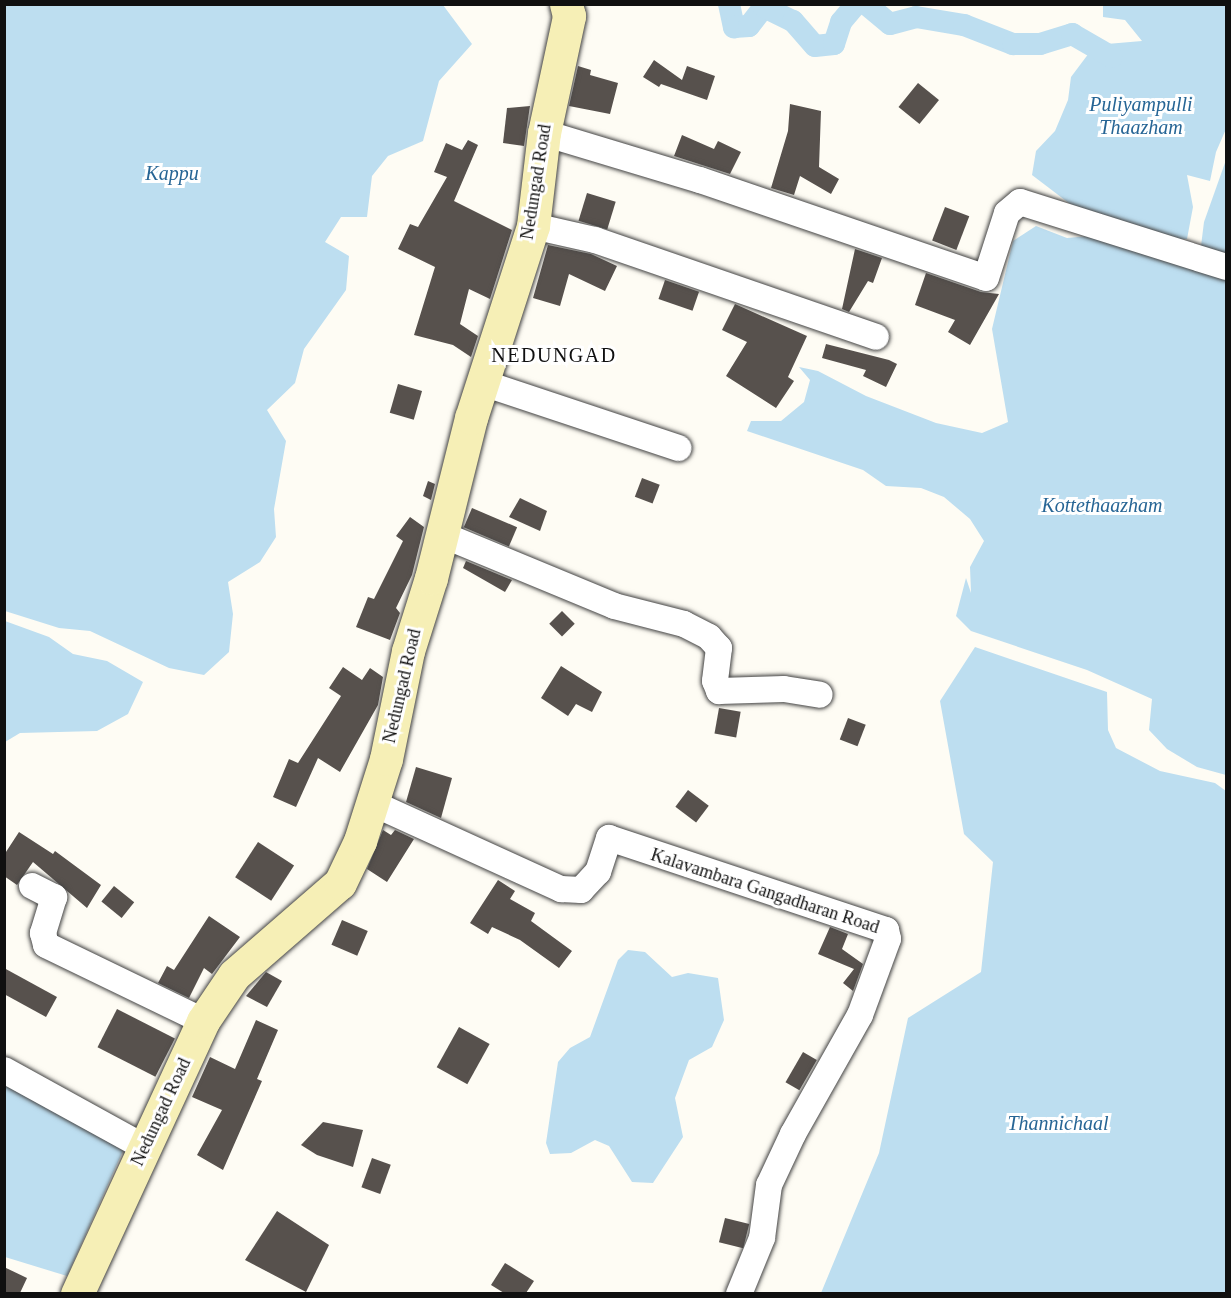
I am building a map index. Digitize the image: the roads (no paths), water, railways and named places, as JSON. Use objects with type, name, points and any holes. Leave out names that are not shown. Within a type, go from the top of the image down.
[{"type":"main road","name":"Nedungad Road","points":[[77,1293],[203,1021],[234,975],[340,883],[372,803],[386,759],[408,651],[443,535],[483,383],[533,226],[543,133],[569,16],[566,4]]},
{"type":"street","points":[[543,133],[700,180],[986,278],[1007,213],[1020,202],[1227,267]]},
{"type":"street","points":[[533,226],[595,240],[876,337]]},
{"type":"street","points":[[483,383],[678,448]]},
{"type":"street","points":[[443,535],[614,606],[684,624],[709,637],[719,648],[715,681],[719,691],[784,689],[820,695]]},
{"type":"street","name":"Kalavambara Gangadharan Road","points":[[372,803],[561,889],[581,890],[587,884],[598,872],[609,838],[661,857],[881,927],[888,933],[860,1015],[793,1134],[769,1185],[762,1238],[739,1293]]},
{"type":"street","points":[[32,886],[54,897],[43,933],[46,945],[203,1021]]},
{"type":"street","points":[[4,1070],[144,1147]]},
{"type":"water","name":"Kappu","points":[[4,5],[443,5],[472,44],[439,81],[423,141],[388,156],[372,176],[367,217],[341,217],[325,242],[349,256],[346,290],[304,349],[295,383],[267,410],[286,441],[274,509],[276,537],[260,562],[228,582],[233,614],[229,652],[204,675],[169,668],[90,631],[59,628],[5,611]]},
{"type":"water","name":"Puliyampulli Thaazham","points":[[1103,5],[1226,5],[1226,129],[1216,152],[1210,181],[1187,175],[1193,207],[1187,239],[1161,239],[1136,225],[1074,207],[1032,175],[1036,151],[1055,131],[1068,100],[1071,77],[1095,45],[1142,41],[1125,20],[1103,17]]},
{"type":"water","name":"Puliyampulli Thaazham","points":[[1226,160],[1226,263],[1201,246],[1204,222]]},
{"type":"water","name":"Kottethaazham","points":[[1036,226],[1067,238],[1089,236],[1226,270],[1226,775],[1197,767],[1167,749],[1149,730],[1152,699],[1087,670],[971,631],[956,616],[966,578],[971,593],[970,567],[984,541],[970,519],[944,497],[921,488],[886,486],[863,470],[747,431],[751,421],[781,421],[804,402],[810,380],[799,367],[818,371],[866,396],[936,423],[982,433],[1008,422],[992,329],[1013,241]]},
{"type":"water","points":[[5,621],[49,637],[73,654],[107,661],[143,682],[128,714],[97,731],[20,733],[5,742]]},
{"type":"water","name":"Thannichaal","points":[[975,647],[1107,692],[1108,730],[1116,748],[1160,771],[1215,783],[1226,791],[1226,1293],[821,1293],[879,1153],[908,1018],[981,972],[993,862],[964,834],[940,701]]},
{"type":"water","points":[[628,950],[645,952],[672,977],[688,973],[718,978],[724,1020],[712,1047],[689,1060],[675,1098],[683,1137],[653,1183],[632,1182],[609,1146],[595,1140],[571,1153],[550,1154],[546,1143],[558,1062],[570,1048],[590,1037],[618,960]]},
{"type":"water","points":[[4,1081],[83,1122],[123,1151],[67,1276],[5,1257]]},
{"type":"waterway","points":[[729,4],[734,27],[749,26],[764,7],[793,21],[815,46],[834,44],[841,22],[856,4]]},
{"type":"waterway","points":[[866,4],[890,24],[916,17],[964,25],[1013,44],[1040,44],[1072,34],[1112,57]]},
{"type":"district","name":"NEDUNGAD","points":[[554,355]]}]
